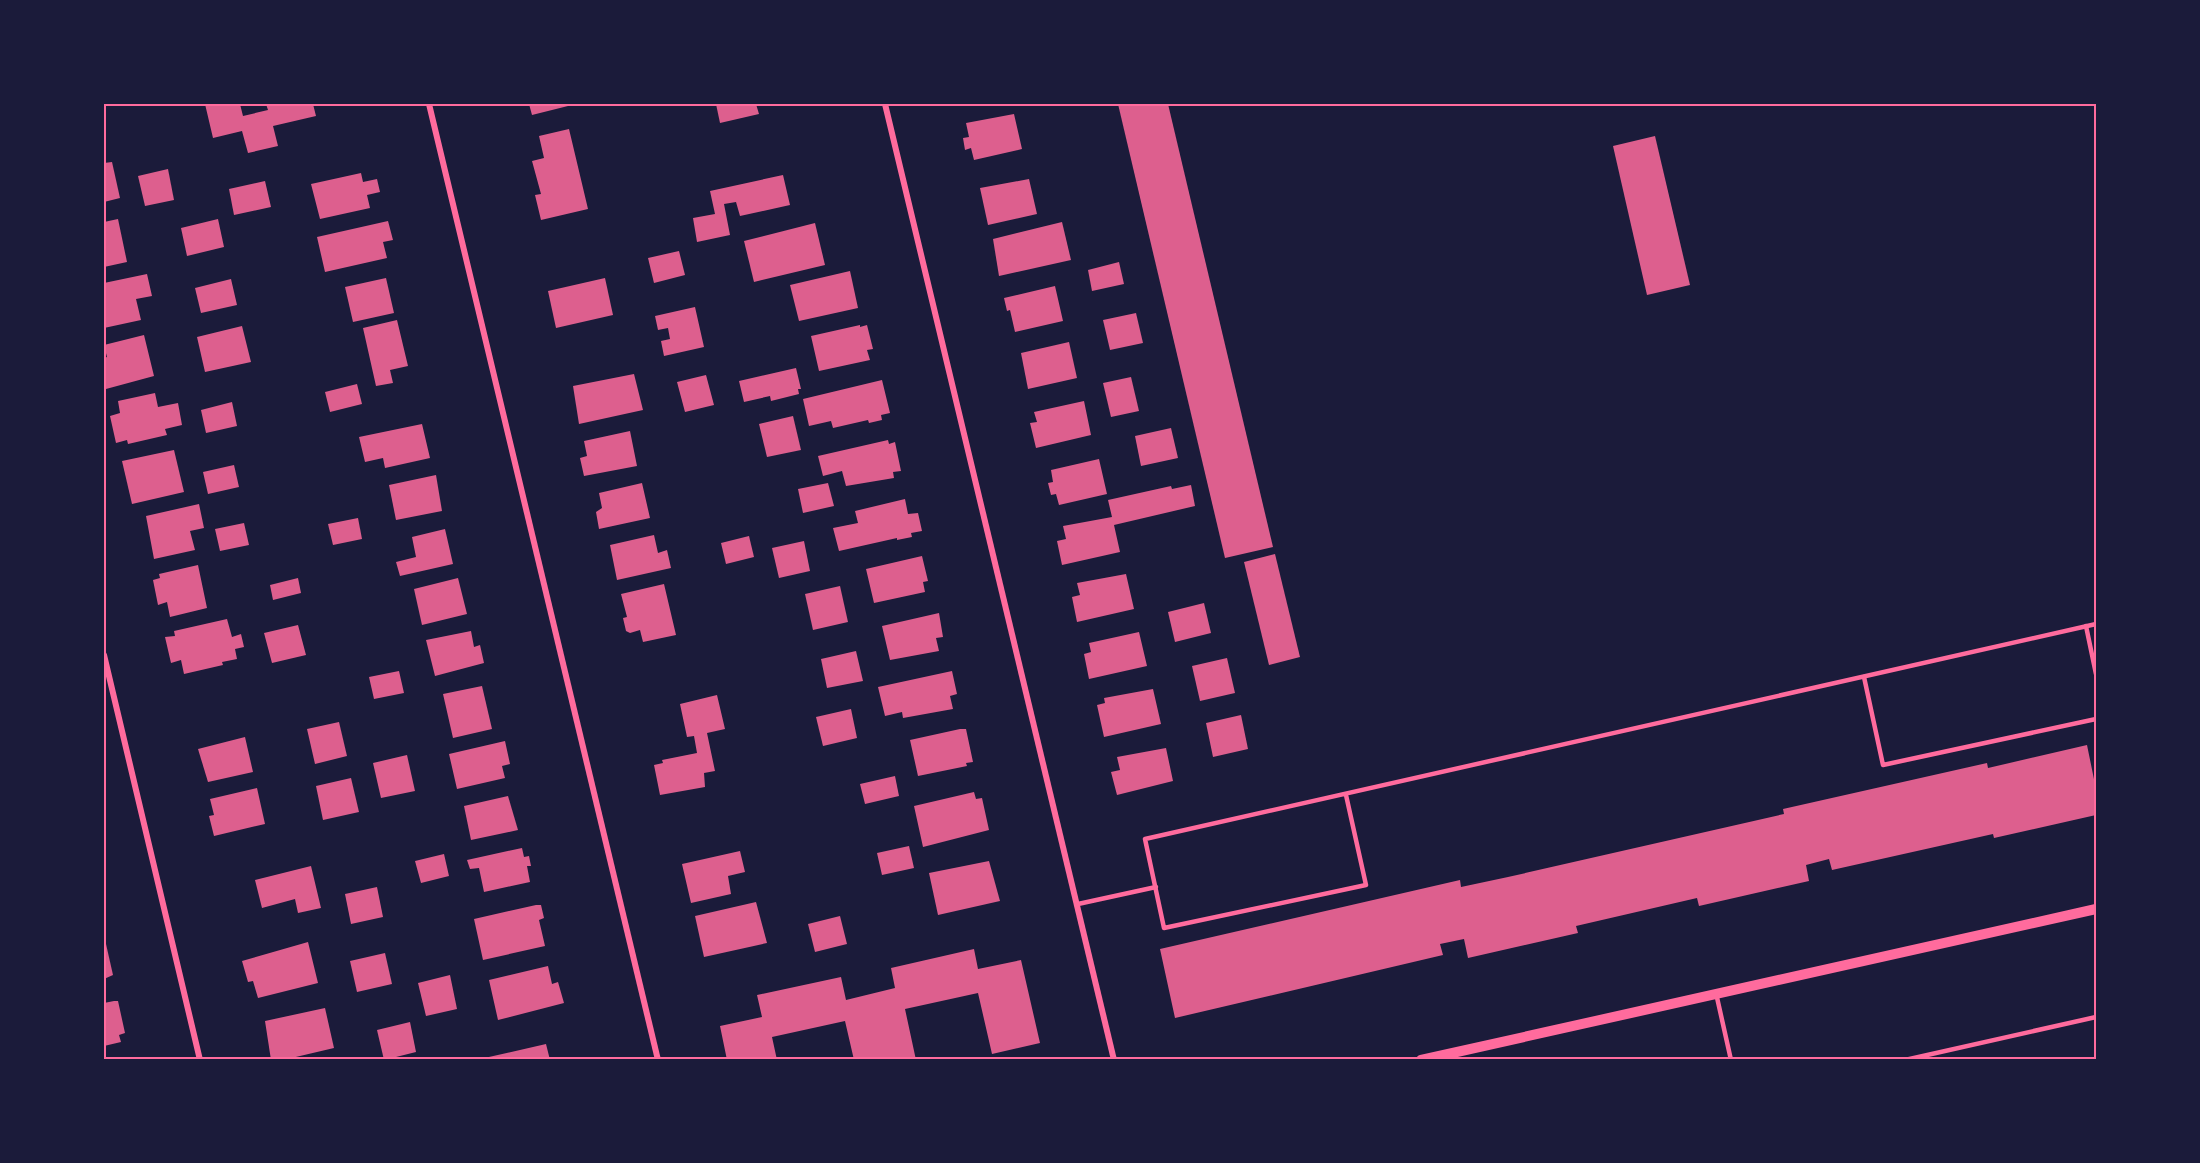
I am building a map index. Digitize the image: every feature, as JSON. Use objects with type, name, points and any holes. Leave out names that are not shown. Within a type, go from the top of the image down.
[{"type":"street","points":[[429,104],[658,1059]]},
{"type":"street","points":[[885,104],[1114,1059]]},
{"type":"street","points":[[104,655],[200,1059]]},
{"type":"street","points":[[1421,1059],[2097,909]]},
{"type":"lane","points":[[1346,795],[1366,885],[1164,928],[1145,839],[2097,624]]},
{"type":"lane","points":[[2086,627],[2097,674]]},
{"type":"lane","points":[[1864,677],[1883,765],[2097,719]]},
{"type":"lane","points":[[1078,904],[1156,887]]},
{"type":"lane","points":[[1716,993],[1731,1059]]},
{"type":"lane","points":[[1905,1059],[2097,1017]]},
{"type":"building","points":[[205,104],[240,104],[243,116],[268,110],[266,104],[313,104],[316,116],[273,126],[278,146],[248,153],[242,131],[213,138]]},
{"type":"building","points":[[529,104],[567,104],[568,106],[532,115]]},
{"type":"building","points":[[716,104],[756,104],[759,114],[720,123]]},
{"type":"building","points":[[1118,104],[1168,104],[1273,547],[1225,558]]},
{"type":"building","points":[[1014,114],[1022,149],[974,160],[971,148],[965,150],[963,138],[969,137],[966,123]]},
{"type":"building","points":[[569,129],[588,209],[541,220],[535,195],[541,194],[532,161],[544,158],[539,136]]},
{"type":"building","points":[[1655,136],[1690,285],[1647,295],[1613,146]]},
{"type":"building","points":[[112,162],[120,198],[104,202],[104,163]]},
{"type":"building","points":[[168,169],[174,200],[145,206],[138,176]]},
{"type":"building","points":[[361,173],[363,182],[377,179],[380,192],[367,195],[370,208],[320,219],[311,184]]},
{"type":"building","points":[[783,175],[790,205],[740,216],[736,202],[724,204],[730,235],[697,242],[693,218],[715,214],[710,191]]},
{"type":"building","points":[[1029,179],[1037,214],[988,225],[980,188]]},
{"type":"building","points":[[265,181],[271,207],[234,215],[229,189]]},
{"type":"building","points":[[118,219],[127,262],[104,267],[104,222]]},
{"type":"building","points":[[218,219],[224,247],[187,256],[181,228]]},
{"type":"building","points":[[388,221],[393,240],[383,242],[387,258],[325,272],[317,237]]},
{"type":"building","points":[[1062,222],[1071,260],[999,276],[993,239]]},
{"type":"building","points":[[815,223],[825,265],[754,282],[744,241]]},
{"type":"building","points":[[679,251],[685,275],[654,283],[648,258]]},
{"type":"building","points":[[1119,262],[1124,284],[1092,291],[1088,270]]},
{"type":"building","points":[[850,271],[858,308],[799,321],[790,285]]},
{"type":"building","points":[[147,274],[152,296],[136,299],[141,320],[104,328],[104,283]]},
{"type":"building","points":[[386,278],[394,313],[353,322],[345,287]]},
{"type":"building","points":[[605,278],[613,315],[556,328],[548,291]]},
{"type":"building","points":[[231,279],[237,305],[201,313],[195,288]]},
{"type":"building","points":[[1055,286],[1063,321],[1015,332],[1010,310],[1007,311],[1004,298]]},
{"type":"building","points":[[695,307],[704,347],[664,356],[661,341],[670,339],[668,328],[658,330],[655,316]]},
{"type":"building","points":[[1136,313],[1143,343],[1110,350],[1103,320]]},
{"type":"building","points":[[397,320],[408,366],[390,370],[393,383],[376,386],[363,328]]},
{"type":"building","points":[[860,325],[860,327],[867,325],[873,349],[867,350],[870,360],[819,371],[811,336]]},
{"type":"building","points":[[242,326],[251,362],[205,372],[197,337]]},
{"type":"building","points":[[144,335],[154,376],[106,389],[104,358],[107,357],[104,345]]},
{"type":"building","points":[[1069,342],[1077,378],[1028,389],[1021,353]]},
{"type":"building","points":[[796,368],[801,389],[798,389],[799,394],[771,401],[770,396],[744,402],[739,381]]},
{"type":"building","points":[[634,374],[643,410],[579,424],[573,386]]},
{"type":"building","points":[[706,375],[714,405],[685,412],[677,382]]},
{"type":"building","points":[[1131,377],[1139,411],[1111,417],[1103,383]]},
{"type":"building","points":[[882,380],[890,413],[881,415],[882,420],[869,423],[868,420],[833,428],[831,421],[809,426],[803,399]]},
{"type":"building","points":[[357,384],[362,404],[330,412],[325,392]]},
{"type":"building","points":[[155,393],[158,407],[178,403],[182,425],[165,429],[167,435],[128,444],[127,440],[116,443],[110,416],[120,413],[118,401]]},
{"type":"building","points":[[1084,401],[1091,435],[1036,448],[1030,423],[1037,422],[1034,412]]},
{"type":"building","points":[[232,402],[237,426],[206,433],[201,410]]},
{"type":"building","points":[[793,416],[801,450],[767,457],[759,424]]},
{"type":"building","points":[[422,424],[430,458],[385,468],[383,458],[365,462],[359,437]]},
{"type":"building","points":[[1171,428],[1178,458],[1141,466],[1135,436]]},
{"type":"building","points":[[630,431],[637,466],[584,476],[580,458],[587,456],[584,441]]},
{"type":"building","points":[[888,440],[889,444],[895,442],[901,471],[893,472],[894,478],[846,486],[842,471],[823,476],[818,456]]},
{"type":"building","points":[[174,450],[184,492],[132,504],[122,461]]},
{"type":"building","points":[[1099,459],[1107,494],[1059,505],[1056,494],[1051,495],[1048,483],[1053,482],[1051,470]]},
{"type":"building","points":[[234,465],[239,487],[208,494],[203,472]]},
{"type":"building","points":[[436,475],[442,511],[396,520],[389,485]]},
{"type":"building","points":[[642,483],[650,518],[599,529],[596,512],[602,508],[599,493]]},
{"type":"building","points":[[828,483],[834,506],[803,513],[798,489]]},
{"type":"building","points":[[1191,485],[1195,506],[1114,525],[1120,552],[1062,565],[1057,541],[1066,539],[1063,526],[1112,517],[1108,500],[1171,486],[1172,489]]},
{"type":"building","points":[[905,499],[908,514],[918,513],[922,531],[911,533],[912,537],[897,540],[897,538],[839,551],[833,528],[858,523],[855,511]]},
{"type":"building","points":[[199,504],[204,528],[190,531],[195,550],[154,559],[146,516]]},
{"type":"building","points":[[358,518],[362,539],[333,545],[328,524]]},
{"type":"building","points":[[244,523],[249,545],[220,551],[215,529]]},
{"type":"building","points":[[445,529],[453,564],[400,576],[396,562],[416,557],[412,537]]},
{"type":"building","points":[[654,535],[658,553],[667,550],[671,568],[617,580],[610,545]]},
{"type":"building","points":[[749,536],[754,557],[726,564],[721,543]]},
{"type":"building","points":[[804,541],[810,571],[779,578],[772,548]]},
{"type":"building","points":[[1275,554],[1300,657],[1269,665],[1244,562]]},
{"type":"building","points":[[922,556],[928,581],[923,582],[925,592],[874,603],[866,569]]},
{"type":"building","points":[[198,565],[207,608],[170,617],[167,602],[158,605],[153,580],[160,578],[159,574]]},
{"type":"building","points":[[1126,574],[1134,609],[1077,622],[1072,597],[1080,595],[1077,583]]},
{"type":"building","points":[[298,578],[301,593],[273,600],[270,585]]},
{"type":"building","points":[[458,578],[467,614],[422,625],[414,589]]},
{"type":"building","points":[[664,584],[676,635],[643,642],[640,630],[630,633],[626,631],[623,618],[627,617],[621,594]]},
{"type":"building","points":[[840,586],[848,622],[813,630],[805,594]]},
{"type":"building","points":[[1204,603],[1211,633],[1175,642],[1168,612]]},
{"type":"building","points":[[939,613],[943,637],[936,638],[939,651],[890,660],[882,626]]},
{"type":"building","points":[[227,619],[232,637],[241,634],[244,647],[235,649],[237,659],[222,662],[223,665],[184,674],[181,660],[171,663],[165,637],[175,636],[174,631]]},
{"type":"building","points":[[298,625],[306,655],[272,663],[264,633]]},
{"type":"building","points":[[471,631],[474,647],[480,645],[484,663],[435,676],[426,640]]},
{"type":"building","points":[[1139,632],[1147,666],[1089,679],[1084,654],[1091,652],[1089,643]]},
{"type":"building","points":[[856,651],[863,681],[827,688],[821,659]]},
{"type":"building","points":[[1227,658],[1235,693],[1200,701],[1192,666]]},
{"type":"building","points":[[399,671],[404,693],[374,699],[369,677]]},
{"type":"building","points":[[952,671],[957,694],[950,696],[953,709],[903,718],[902,712],[885,716],[878,687]]},
{"type":"building","points":[[482,686],[492,729],[453,738],[443,694]]},
{"type":"building","points":[[1153,689],[1161,724],[1104,737],[1097,705],[1105,703],[1104,698]]},
{"type":"building","points":[[717,695],[725,729],[707,733],[715,771],[704,773],[705,787],[660,795],[654,765],[663,763],[662,760],[697,753],[694,736],[687,737],[680,704]]},
{"type":"building","points":[[851,709],[857,738],[823,746],[816,717]]},
{"type":"building","points":[[1241,715],[1248,749],[1213,757],[1206,723]]},
{"type":"building","points":[[339,722],[347,756],[315,764],[307,729]]},
{"type":"building","points":[[966,729],[973,762],[966,763],[967,766],[918,776],[910,740]]},
{"type":"building","points":[[245,737],[253,772],[208,782],[198,749]]},
{"type":"building","points":[[505,741],[510,764],[502,766],[505,778],[457,789],[449,754]]},
{"type":"building","points":[[2087,745],[2096,789],[2096,815],[1994,838],[1993,834],[1832,870],[1829,859],[1806,865],[1809,881],[1699,906],[1697,898],[1576,926],[1578,933],[1468,958],[1464,939],[1440,944],[1443,955],[1175,1018],[1160,949],[1460,880],[1461,887],[1508,877],[1784,814],[1783,809],[1987,763],[1988,768]]},
{"type":"building","points":[[1166,748],[1173,781],[1117,795],[1111,772],[1120,770],[1117,757]]},
{"type":"building","points":[[407,755],[415,791],[381,798],[373,763]]},
{"type":"building","points":[[895,776],[899,796],[865,804],[860,784]]},
{"type":"building","points":[[351,778],[359,812],[323,820],[316,786]]},
{"type":"building","points":[[257,788],[265,824],[214,836],[209,816],[214,815],[210,799]]},
{"type":"building","points":[[974,792],[976,799],[982,798],[989,830],[923,847],[914,806]]},
{"type":"building","points":[[508,796],[518,830],[471,840],[464,806]]},
{"type":"building","points":[[909,846],[914,868],[882,875],[877,853]]},
{"type":"building","points":[[522,848],[524,857],[529,856],[531,866],[527,866],[530,882],[484,892],[479,868],[470,869],[467,860]]},
{"type":"building","points":[[740,851],[745,872],[728,876],[731,894],[691,903],[682,864]]},
{"type":"building","points":[[444,854],[449,876],[421,883],[415,861]]},
{"type":"building","points":[[989,861],[1000,901],[938,915],[929,873]]},
{"type":"building","points":[[311,866],[321,908],[298,913],[295,899],[262,908],[255,880]]},
{"type":"building","points":[[377,887],[383,917],[351,924],[345,894]]},
{"type":"building","points":[[756,902],[767,943],[704,957],[695,916]]},
{"type":"building","points":[[541,905],[544,918],[539,920],[545,946],[483,960],[474,919]]},
{"type":"building","points":[[840,916],[847,944],[815,952],[808,924]]},
{"type":"building","points":[[308,942],[318,983],[258,998],[253,981],[248,982],[242,961]]},
{"type":"building","points":[[104,944],[106,944],[113,975],[104,979]]},
{"type":"building","points":[[974,949],[978,969],[1021,960],[1040,1043],[992,1054],[978,993],[905,1009],[916,1060],[854,1060],[845,1021],[772,1037],[777,1060],[727,1060],[720,1026],[762,1017],[757,995],[841,977],[846,1000],[895,988],[891,968]]},
{"type":"building","points":[[385,953],[392,984],[357,992],[350,961]]},
{"type":"building","points":[[548,966],[552,984],[558,982],[564,1003],[498,1020],[489,980]]},
{"type":"building","points":[[450,975],[457,1009],[426,1016],[418,983]]},
{"type":"building","points":[[118,1001],[125,1033],[119,1035],[121,1042],[104,1046],[104,1003]]},
{"type":"building","points":[[325,1008],[334,1048],[283,1060],[271,1060],[265,1021]]},
{"type":"building","points":[[410,1022],[416,1052],[384,1060],[377,1030]]},
{"type":"building","points":[[546,1044],[550,1060],[480,1060],[480,1059]]}]
